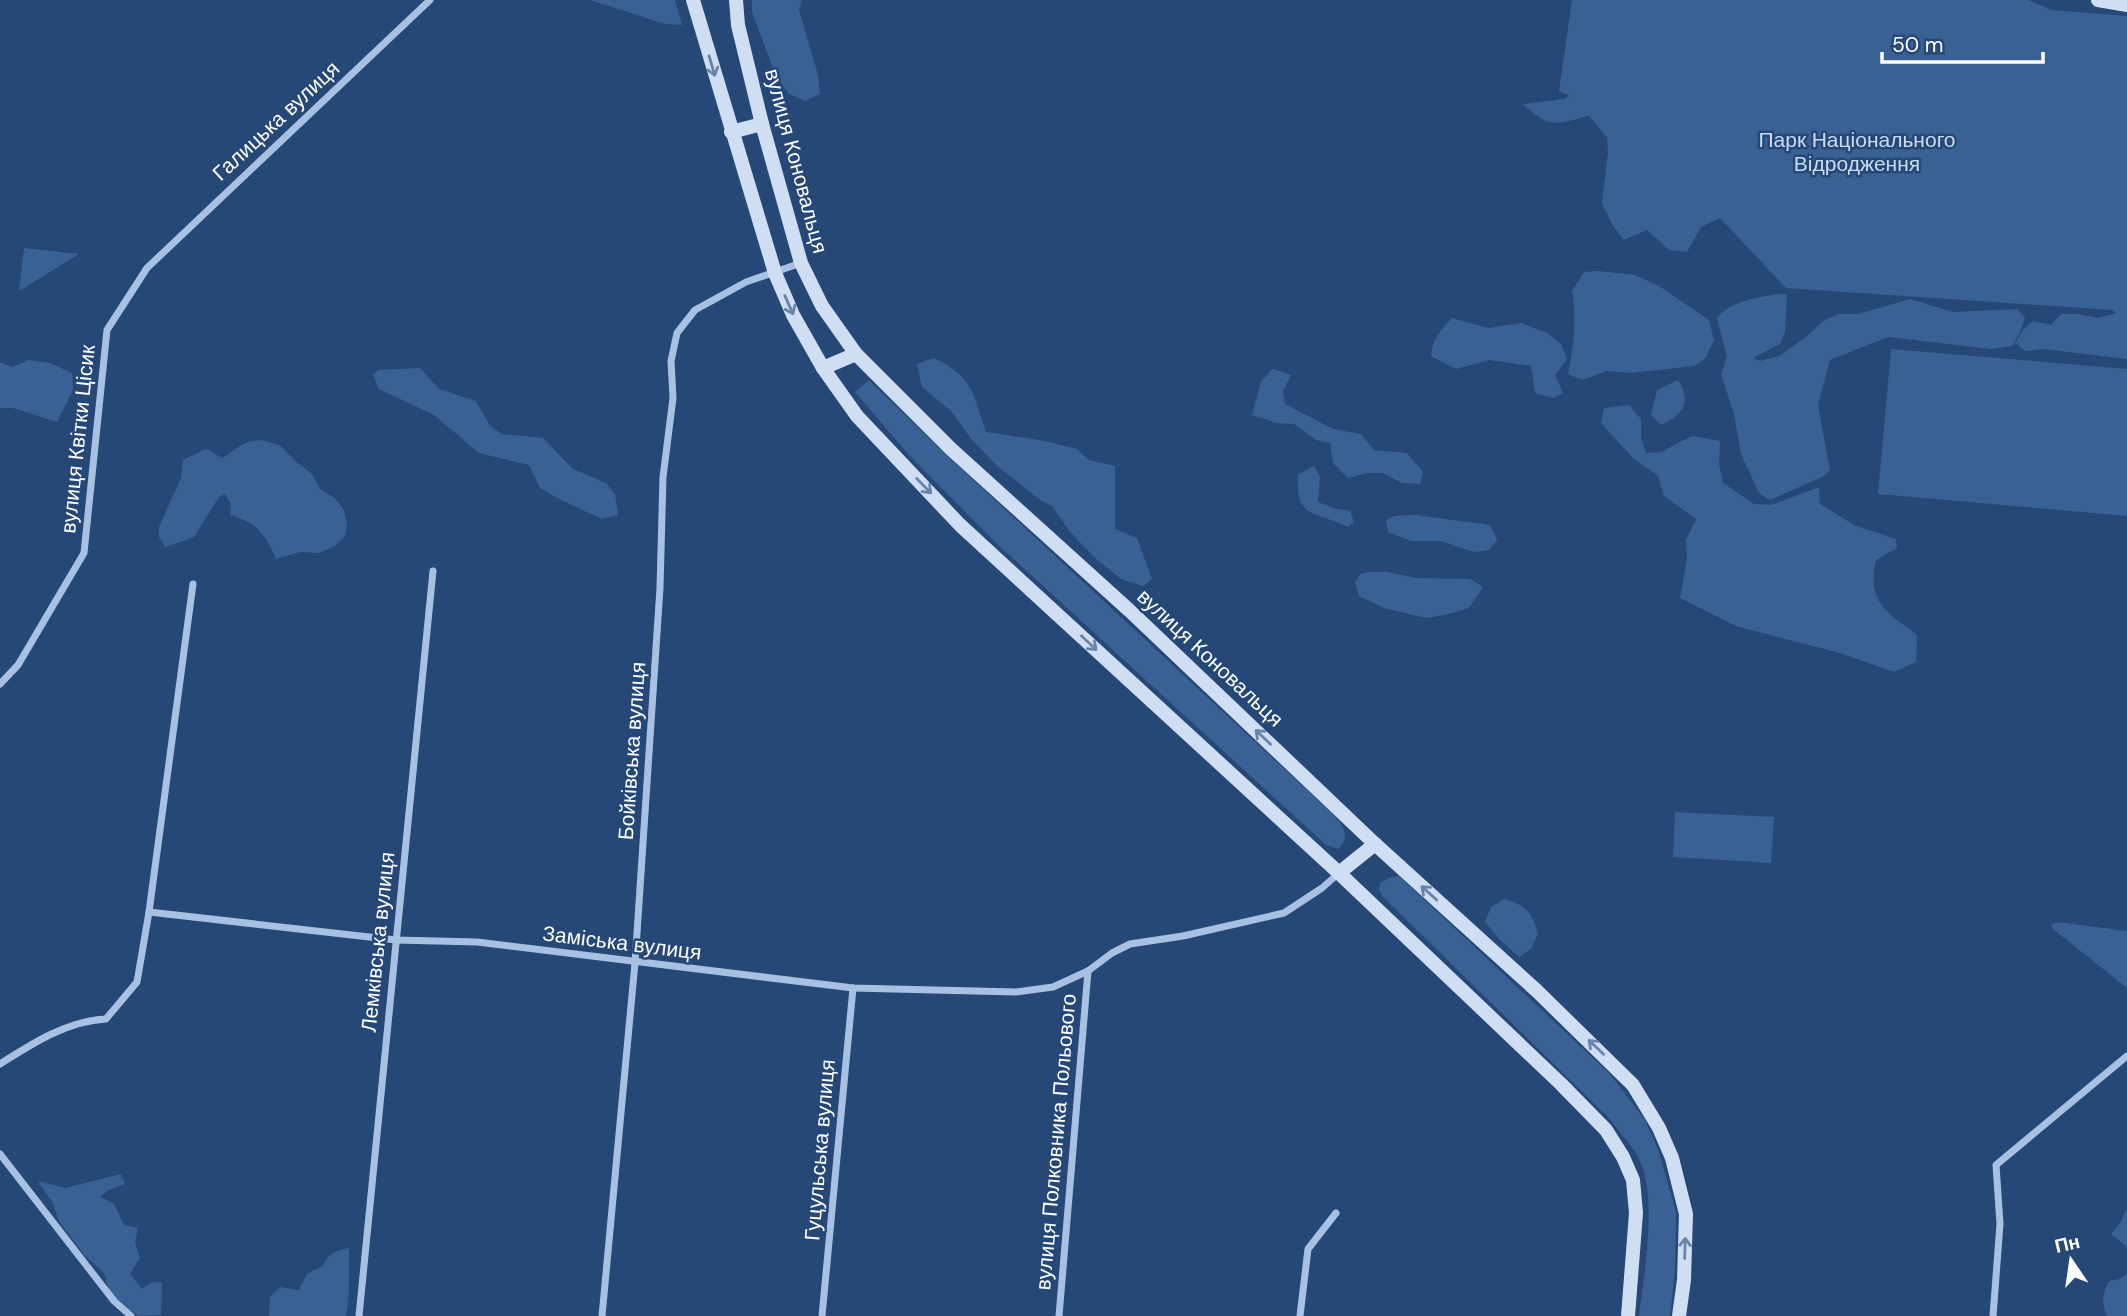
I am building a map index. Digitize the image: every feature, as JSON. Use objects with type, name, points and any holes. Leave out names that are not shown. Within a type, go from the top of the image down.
[{"type":"main road","points":[[693,0],[775,273],[793,315],[823,368],[857,416],[960,525],[1339,873],[1606,1130],[1623,1157],[1633,1180],[1636,1213],[1628,1316]]},
{"type":"main road","name":"вулиця Коновальця","points":[[736,0],[738,24],[762,124],[801,263],[822,306],[856,354],[951,449],[1130,611],[1375,844],[1614,1064],[1633,1085],[1672,1158],[1686,1213],[1684,1280],[1679,1316]]},
{"type":"main road","points":[[2098,0],[2127,5]]},
{"type":"main road","points":[[731,132],[762,124]]},
{"type":"main road","points":[[823,368],[856,354]]},
{"type":"main road","points":[[1339,873],[1375,844]]},
{"type":"street","name":"Галицька вулиця","points":[[147,268],[430,0]]},
{"type":"street","name":"Бойківська вулиця","points":[[603,1316],[635,963],[660,588],[663,477],[673,398],[671,361],[677,333],[695,310],[737,286],[801,263]]},
{"type":"street","name":"вулиця Квітки Цісик","points":[[0,684],[18,665],[84,553],[107,330],[147,268]]},
{"type":"street","name":"Лемківська вулиця","points":[[359,1316],[433,571]]},
{"type":"street","points":[[0,1064],[62,1029],[89,1020],[106,1019],[137,982],[149,912],[193,584]]},
{"type":"street","name":"Заміська вулиця","points":[[149,912],[396,940],[477,942],[853,988],[1016,992],[1053,987],[1088,971],[1112,953],[1130,944],[1183,936],[1283,913],[1322,888],[1339,873]]},
{"type":"street","name":"вулиця Полковника Польового","points":[[1059,1316],[1088,971]]},
{"type":"street","name":"Гуцульська вулиця","points":[[822,1316],[853,988]]},
{"type":"street","points":[[1993,1316],[2000,1224],[1996,1165],[2127,1056]]},
{"type":"street","points":[[0,1154],[114,1301],[131,1316]]},
{"type":"street","points":[[1300,1316],[1308,1249],[1336,1213]]},
{"type":"green space","points":[[590,0],[675,0],[682,25],[665,24]]},
{"type":"green space","points":[[752,0],[802,0],[799,10],[818,75],[820,94],[805,101],[789,94],[776,76],[752,12]]},
{"type":"green space","name":"Парк Національного Відродження","points":[[1572,0],[2028,0],[2052,10],[2127,16],[2127,359],[2043,349],[2025,351],[2015,343],[2033,321],[2051,325],[2061,314],[2098,318],[2116,313],[2112,310],[1786,288],[1720,218],[1701,227],[1687,252],[1669,250],[1647,230],[1624,240],[1613,226],[1602,203],[1608,152],[1607,137],[1589,116],[1554,123],[1540,118],[1523,104],[1569,96],[1559,91]]},
{"type":"green space","points":[[24,248],[79,254],[19,291]]},
{"type":"green space","points":[[1584,272],[1635,275],[1659,286],[1709,320],[1714,340],[1705,359],[1694,366],[1630,373],[1607,371],[1582,380],[1568,374],[1574,332],[1572,291]]},
{"type":"green space","points":[[1787,294],[1785,332],[1780,344],[1753,358],[1760,361],[1779,356],[1823,321],[1838,314],[1858,314],[1910,299],[1953,312],[2017,309],[2025,318],[2012,346],[1991,349],[1888,337],[1830,360],[1818,405],[1830,470],[1822,477],[1770,500],[1759,493],[1741,454],[1734,414],[1721,374],[1727,357],[1717,318],[1736,304]]},
{"type":"green space","points":[[1452,318],[1488,328],[1521,323],[1547,333],[1561,344],[1567,359],[1555,375],[1563,393],[1553,398],[1535,393],[1531,366],[1489,360],[1456,369],[1431,356],[1438,335]]},
{"type":"green space","points":[[1891,349],[2127,369],[2127,516],[1878,494]]},
{"type":"green space","points":[[934,358],[965,380],[986,432],[1077,449],[1089,460],[1115,466],[1115,529],[1137,538],[1152,579],[1143,586],[1121,579],[1095,558],[1070,532],[1052,506],[1040,500],[997,466],[972,440],[951,411],[922,387],[917,364]]},
{"type":"green space","points":[[29,360],[50,363],[72,373],[73,390],[57,422],[13,408],[0,408],[0,362],[12,367]]},
{"type":"green space","points":[[420,368],[439,389],[476,401],[490,426],[502,434],[543,438],[573,469],[606,483],[615,494],[618,515],[602,519],[540,488],[529,465],[479,453],[434,415],[379,389],[373,375],[378,370]]},
{"type":"green space","points":[[1273,369],[1291,375],[1283,391],[1285,404],[1333,429],[1361,434],[1374,450],[1407,453],[1423,472],[1420,484],[1402,483],[1383,473],[1367,473],[1348,478],[1333,463],[1330,443],[1316,440],[1294,424],[1277,423],[1252,415],[1261,381]]},
{"type":"green space","points":[[869,380],[1331,813],[1344,830],[1343,843],[1338,849],[1326,845],[996,543],[910,456],[855,392]]},
{"type":"green space","points":[[1678,380],[1684,395],[1683,407],[1675,417],[1661,425],[1651,415],[1657,390]]},
{"type":"green space","points":[[1629,405],[1641,419],[1641,437],[1646,453],[1661,452],[1692,436],[1720,441],[1719,464],[1723,483],[1754,504],[1772,505],[1819,487],[1820,504],[1854,525],[1896,539],[1897,548],[1876,560],[1874,586],[1888,612],[1917,635],[1916,662],[1894,672],[1840,653],[1736,626],[1680,598],[1687,558],[1686,540],[1696,519],[1664,496],[1658,476],[1634,459],[1601,423],[1604,408]]},
{"type":"green space","points":[[263,440],[281,446],[312,474],[320,489],[335,498],[344,510],[347,525],[345,536],[336,545],[319,553],[300,552],[276,559],[259,530],[230,515],[231,504],[225,494],[219,497],[194,537],[165,547],[159,537],[159,527],[181,478],[183,460],[206,449],[222,458],[244,444]]},
{"type":"green space","points":[[1314,466],[1320,477],[1318,502],[1350,511],[1354,522],[1348,527],[1310,512],[1300,500],[1298,475]]},
{"type":"green space","points":[[1415,515],[1490,525],[1497,540],[1489,550],[1474,552],[1440,541],[1411,541],[1388,532],[1386,520],[1394,516]]},
{"type":"green space","points":[[1387,572],[1416,578],[1470,579],[1483,587],[1469,608],[1426,618],[1384,608],[1359,596],[1355,582],[1360,574]]},
{"type":"green space","points":[[1675,812],[1774,817],[1771,863],[1673,857]]},
{"type":"green space","points":[[1399,876],[1610,1074],[1645,1120],[1658,1149],[1676,1212],[1675,1270],[1670,1316],[1639,1316],[1649,1214],[1645,1175],[1636,1154],[1610,1119],[1383,897],[1379,890],[1380,883],[1390,877]]},
{"type":"green space","points":[[1504,899],[1527,910],[1538,934],[1531,949],[1519,957],[1485,922],[1491,907]]},
{"type":"green space","points":[[2057,922],[2127,931],[2127,988],[2053,929],[2051,925]]},
{"type":"green space","points":[[121,1174],[125,1184],[108,1190],[100,1197],[114,1204],[124,1225],[138,1228],[135,1243],[140,1258],[130,1274],[142,1289],[153,1282],[162,1283],[161,1315],[138,1316],[111,1296],[104,1273],[85,1256],[59,1221],[52,1202],[38,1181],[65,1188]]},
{"type":"green space","points":[[2125,1211],[2127,1249],[2111,1234],[2121,1222]]},
{"type":"green space","points":[[349,1248],[346,1316],[269,1316],[270,1297],[280,1287],[299,1290],[307,1274],[323,1266],[333,1253]]},
{"type":"green space","points":[[2127,1274],[2127,1316],[2107,1316],[2103,1298],[2109,1281],[2120,1279]]}]
